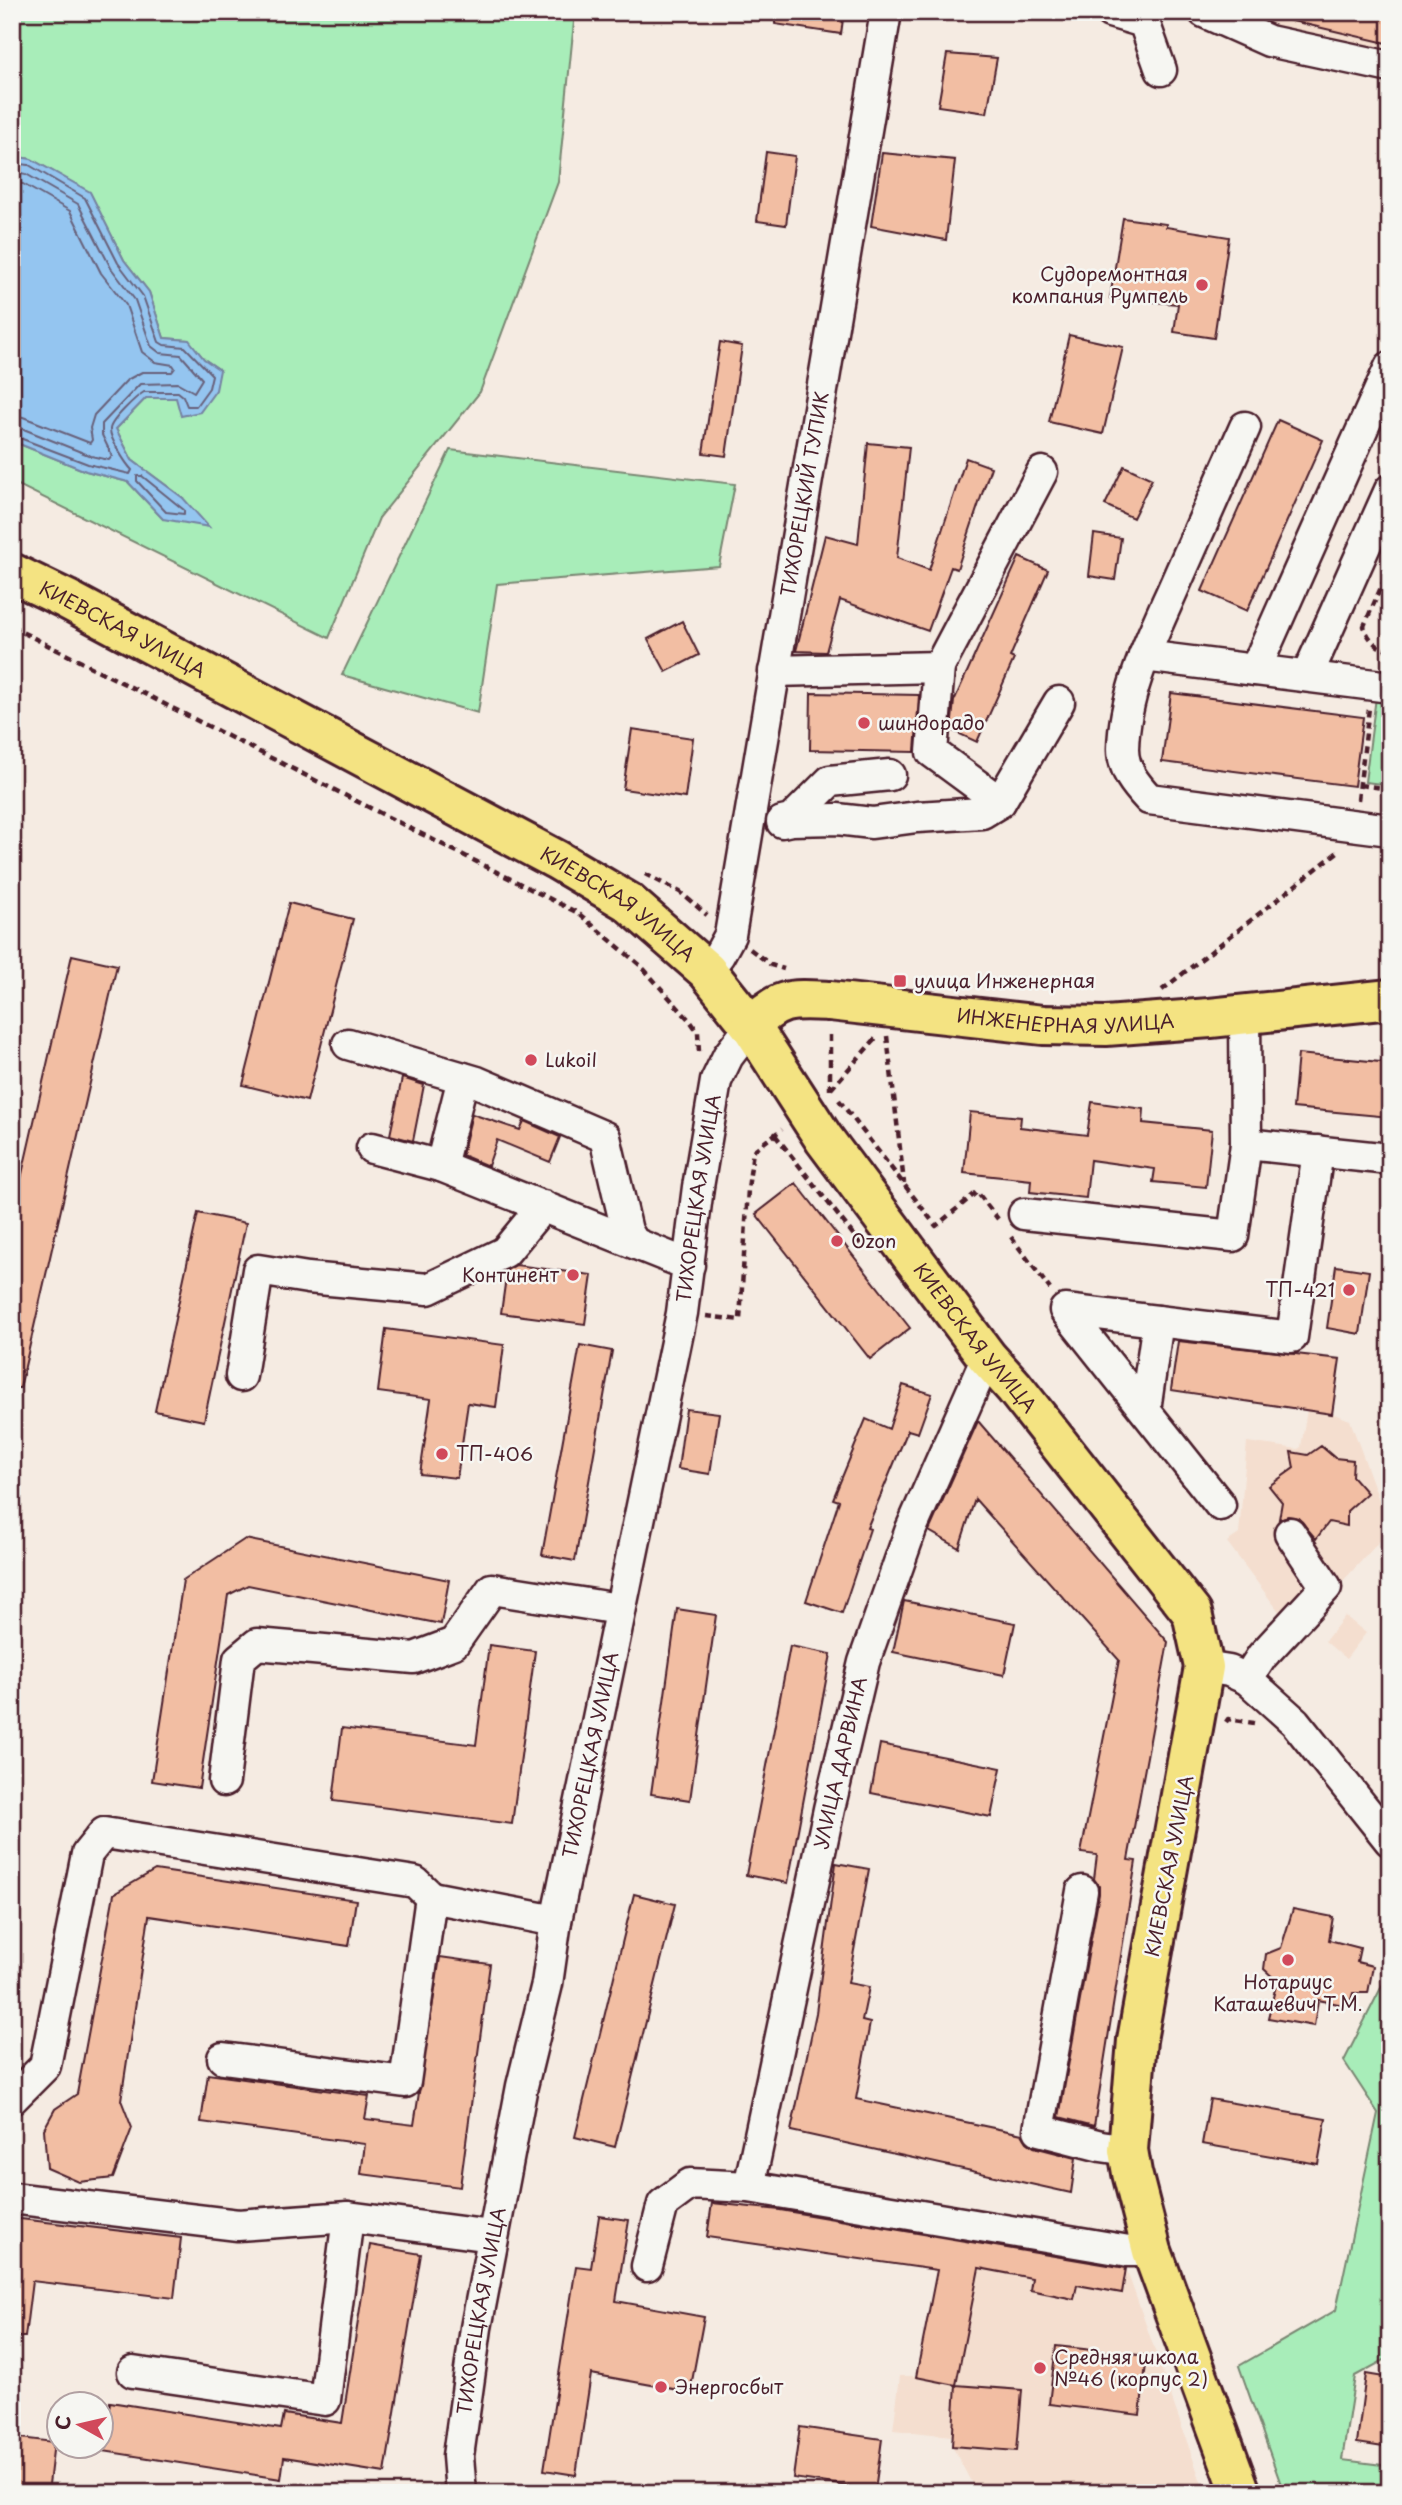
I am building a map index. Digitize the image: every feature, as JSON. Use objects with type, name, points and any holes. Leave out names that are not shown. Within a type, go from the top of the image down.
[{"type":"main road","name":"КИЕВСКАЯ УЛИЦА","points":[[12,572],[557,860],[628,902],[707,971],[751,1026],[820,1093],[987,1357],[1014,1387],[1192,1613],[1205,1667],[1137,2040],[1128,2150],[1152,2250],[1241,2493]]},
{"type":"main road","name":"ИНЖЕНЕРНАЯ УЛИЦА","points":[[751,1026],[769,1007],[796,999],[1043,1025],[1106,1026],[1245,1015],[1390,999]]},
{"type":"street","name":"ТИХОРЕЦКИЙ ТУПИК","points":[[707,971],[730,935],[886,12]]},
{"type":"street","points":[[1110,12],[1144,22],[1161,70]]},
{"type":"street","points":[[1204,12],[1269,41],[1390,67]]},
{"type":"street","points":[[1255,670],[1390,367]]},
{"type":"street","points":[[1245,427],[1144,656],[1130,702],[1123,749],[1126,768],[1149,799],[1390,830]]},
{"type":"street","points":[[1000,803],[932,752],[939,667],[1042,472]]},
{"type":"street","points":[[1307,676],[1390,489]]},
{"type":"street","points":[[1144,656],[1381,685]]},
{"type":"street","points":[[775,671],[939,667]]},
{"type":"street","points":[[748,830],[792,820],[872,822],[982,813],[1000,803],[1059,702]]},
{"type":"street","points":[[792,820],[830,781],[890,775]]},
{"type":"street","points":[[1012,1224],[1233,1236],[1246,1144],[1245,1015]]},
{"type":"street","name":"ТИХОРЕЦКАЯ УЛИЦА","points":[[461,2493],[458,2456],[492,2236],[522,2086],[547,1984],[556,1921],[682,1313],[698,1187],[716,1081],[728,1056],[751,1026]]},
{"type":"street","points":[[348,1044],[463,1078],[605,1137],[626,1231],[633,1241]]},
{"type":"street","points":[[441,1166],[463,1078]]},
{"type":"street","points":[[1246,1144],[1390,1159]]},
{"type":"street","points":[[373,1148],[441,1166],[689,1265]]},
{"type":"street","points":[[1065,1310],[1292,1337],[1318,1152]]},
{"type":"street","points":[[241,1376],[258,1270],[309,1278],[428,1289],[505,1252],[543,1206]]},
{"type":"street","points":[[1065,1310],[1220,1505]]},
{"type":"street","points":[[1145,1410],[1158,1321]]},
{"type":"street","name":"УЛИЦА ДАРВИНА","points":[[749,2187],[829,1809],[864,1662],[911,1529],[987,1357]]},
{"type":"street","points":[[1247,1679],[1262,1656],[1326,1587],[1290,1533]]},
{"type":"street","points":[[224,1781],[239,1659],[257,1644],[414,1658],[454,1643],[492,1589],[619,1609]]},
{"type":"street","points":[[1205,1667],[1229,1671],[1247,1679],[1295,1723],[1390,1841]]},
{"type":"street","points":[[12,2099],[45,2066],[88,1854],[104,1833],[415,1882],[431,1897],[556,1921]]},
{"type":"street","points":[[1082,1891],[1039,2130],[1128,2150]]},
{"type":"street","points":[[223,2058],[405,2082],[431,1897]]},
{"type":"street","points":[[647,2266],[663,2204],[690,2184],[749,2187],[1129,2251],[1152,2250]]},
{"type":"street","points":[[12,2198],[238,2225],[348,2217],[492,2236]]},
{"type":"street","points":[[133,2372],[325,2400],[348,2217]]},
{"type":"path","points":[[1390,567],[1364,626],[1367,637],[1382,649],[1390,650]]},
{"type":"path","points":[[12,627],[578,912],[641,966],[691,1022],[698,1032],[699,1056]]},
{"type":"path","points":[[1158,993],[1340,850],[1360,785],[1381,685]]},
{"type":"path","points":[[1360,785],[1390,789]]},
{"type":"path","points":[[643,873],[680,892],[730,935],[771,965],[789,971]]},
{"type":"path","points":[[820,1093],[830,1020]]},
{"type":"path","points":[[886,1027],[904,1185]]},
{"type":"path","points":[[682,1313],[740,1320],[753,1151],[775,1135],[876,1038]]},
{"type":"path","points":[[820,1093],[904,1185],[936,1226],[978,1192],[1012,1224],[1065,1310]]},
{"type":"path","points":[[775,1135],[865,1250]]},
{"type":"path","points":[[1220,1729],[1228,1719],[1240,1720],[1271,1729],[1280,1739],[1295,1723]]},
{"type":"shaded area","points":[[1240,12],[1390,12],[1390,54],[1286,34]]},
{"type":"shaded area","points":[[1307,1410],[1334,1414],[1350,1420],[1390,1530],[1295,1633],[1227,1542],[1239,1534],[1247,1442],[1298,1449],[1301,1447]]},
{"type":"shaded area","points":[[1345,1616],[1366,1633],[1346,1659],[1325,1641]]},
{"type":"shaded area","name":"Средняя школа №46 (корпус 2)","points":[[944,2233],[1126,2268],[1205,2493],[977,2493],[952,2446],[952,2436],[893,2430],[900,2376],[917,2376]]},
{"type":"green space","points":[[12,12],[575,12],[558,182],[480,392],[379,518],[329,638],[12,482],[12,441],[86,471],[128,482],[163,519],[183,498],[132,460],[116,429],[146,398],[177,398],[220,370],[204,359],[188,340],[164,338],[149,292],[124,260],[90,193],[31,159],[12,156]]},
{"type":"green space","points":[[450,450],[735,484],[719,566],[497,584],[478,713],[342,675]]},
{"type":"green space","points":[[1376,697],[1390,699],[1390,785],[1365,782]]},
{"type":"green space","points":[[1390,1970],[1390,2357],[1355,2376],[1342,2460],[1390,2466],[1390,2493],[1284,2493],[1239,2366],[1336,2310],[1378,2113],[1344,2061]]},
{"type":"water","points":[[12,156],[31,159],[90,192],[124,260],[149,292],[164,338],[189,340],[204,359],[220,370],[216,390],[200,412],[181,416],[176,398],[146,398],[116,429],[132,460],[183,498],[209,527],[163,519],[128,482],[86,471],[12,441]]},
{"type":"building","points":[[775,12],[844,12],[841,34],[775,24]]},
{"type":"building","points":[[1289,12],[1390,12],[1390,44],[1288,20]]},
{"type":"building","points":[[947,54],[997,58],[987,113],[938,106]]},
{"type":"building","points":[[766,152],[795,156],[786,225],[757,221]]},
{"type":"building","points":[[882,153],[955,160],[946,240],[871,226]]},
{"type":"building","points":[[1123,218],[1229,237],[1214,338],[1174,332],[1178,304],[1110,298]]},
{"type":"building","points":[[1069,335],[1123,347],[1103,434],[1049,422]]},
{"type":"building","points":[[720,342],[742,346],[726,456],[703,453]]},
{"type":"building","points":[[1278,420],[1323,440],[1247,611],[1202,591]]},
{"type":"building","points":[[868,443],[909,447],[897,558],[929,570],[966,458],[991,467],[957,569],[951,567],[928,631],[840,600],[826,652],[796,651],[825,535],[858,544]]},
{"type":"building","points":[[1124,466],[1152,479],[1133,518],[1105,505]]},
{"type":"building","points":[[1094,534],[1121,538],[1115,580],[1089,576]]},
{"type":"building","points":[[1019,557],[1048,570],[1010,657],[1014,659],[977,742],[951,730],[954,701]]},
{"type":"building","points":[[682,621],[699,655],[666,672],[648,639]]},
{"type":"building","name":"шиндорадо","points":[[811,693],[919,695],[915,752],[810,750]]},
{"type":"building","points":[[1171,693],[1363,717],[1354,786],[1162,762]]},
{"type":"building","points":[[632,729],[693,738],[685,798],[623,789]]},
{"type":"building","points":[[289,903],[353,919],[307,1101],[243,1085]]},
{"type":"building","points":[[72,955],[117,965],[20,1388],[12,1388],[12,1218]]},
{"type":"building","points":[[1298,1054],[1390,1063],[1390,1117],[1293,1108]]},
{"type":"building","points":[[402,1078],[424,1085],[413,1141],[390,1135]]},
{"type":"building","points":[[1092,1102],[1144,1109],[1143,1123],[1212,1130],[1206,1187],[1153,1182],[1155,1169],[1090,1160],[1086,1198],[1030,1192],[1031,1180],[964,1173],[970,1112],[1021,1117],[1020,1127],[1087,1135]]},
{"type":"building","points":[[472,1114],[520,1130],[524,1121],[560,1137],[550,1162],[497,1140],[488,1166],[462,1155]]},
{"type":"building","points":[[796,1183],[910,1328],[870,1359],[756,1214]]},
{"type":"building","points":[[198,1213],[246,1223],[204,1421],[155,1411]]},
{"type":"building","points":[[516,1265],[592,1275],[585,1324],[501,1313],[507,1270]]},
{"type":"building","name":"ТП-421","points":[[1336,1266],[1369,1271],[1360,1334],[1327,1328]]},
{"type":"building","points":[[386,1329],[504,1345],[496,1407],[468,1403],[457,1478],[420,1474],[431,1399],[378,1392]]},
{"type":"building","points":[[1178,1341],[1340,1359],[1332,1414],[1171,1390]]},
{"type":"building","points":[[580,1345],[612,1351],[575,1561],[542,1555]]},
{"type":"building","points":[[903,1385],[932,1394],[918,1433],[908,1430],[867,1528],[870,1529],[842,1613],[806,1601],[839,1501],[833,1499],[866,1419],[889,1429]]},
{"type":"building","points":[[686,1409],[719,1413],[710,1474],[678,1469]]},
{"type":"building","points":[[978,1421],[1168,1642],[1128,1860],[1136,1861],[1094,2126],[1059,2117],[1099,1894],[1099,1886],[1094,1879],[1097,1855],[1081,1853],[1119,1660],[975,1499],[959,1548],[929,1531]]},
{"type":"building","points":[[1321,1446],[1335,1458],[1353,1460],[1352,1476],[1367,1493],[1347,1511],[1347,1526],[1329,1522],[1316,1539],[1298,1518],[1288,1516],[1279,1519],[1282,1502],[1269,1486],[1294,1468],[1291,1452],[1308,1455]]},
{"type":"building","points":[[245,1539],[449,1580],[441,1624],[248,1585],[228,1595],[199,1788],[152,1781],[183,1580]]},
{"type":"building","points":[[904,1601],[1015,1623],[1004,1675],[893,1652]]},
{"type":"building","points":[[677,1609],[716,1615],[690,1800],[651,1794]]},
{"type":"building","points":[[489,1645],[535,1651],[512,1824],[333,1801],[342,1728],[476,1745]]},
{"type":"building","points":[[790,1646],[831,1654],[788,1883],[746,1875]]},
{"type":"building","points":[[880,1744],[1001,1768],[991,1817],[871,1793]]},
{"type":"building","points":[[836,1863],[869,1869],[848,1983],[869,1987],[862,2021],[870,2023],[856,2099],[1022,2134],[1034,2147],[1076,2158],[1071,2193],[791,2131],[816,2013]]},
{"type":"building","points":[[155,1870],[356,1900],[349,1946],[149,1916],[121,2100],[132,2128],[113,2178],[79,2182],[47,2168],[44,2129],[55,2109],[77,2094],[114,1894]]},
{"type":"building","points":[[634,1894],[675,1904],[615,2147],[575,2137]]},
{"type":"building","points":[[1293,1909],[1333,1917],[1329,1940],[1360,1948],[1357,1962],[1373,1966],[1368,1993],[1353,1993],[1349,2006],[1318,2000],[1314,2026],[1268,2018],[1277,1981],[1264,1969],[1266,1954],[1281,1948]]},
{"type":"building","points":[[440,1957],[490,1964],[460,2187],[361,2174],[365,2144],[201,2122],[208,2074],[369,2096],[365,2119],[414,2125]]},
{"type":"building","points":[[1210,2099],[1326,2119],[1318,2164],[1202,2144]]},
{"type":"building","points":[[712,2203],[780,2210],[1126,2268],[1122,2293],[1077,2285],[1074,2299],[1030,2290],[1032,2278],[979,2268],[956,2385],[916,2377],[937,2270],[707,2237]]},
{"type":"building","points":[[599,2216],[629,2220],[616,2301],[704,2317],[690,2392],[591,2374],[576,2475],[544,2470],[576,2266],[591,2268]]},
{"type":"building","points":[[12,2218],[181,2238],[174,2298],[32,2281],[25,2337],[12,2337]]},
{"type":"building","points":[[370,2245],[421,2254],[385,2473],[284,2457],[281,2479],[116,2453],[116,2403],[281,2429],[284,2414],[342,2423]]},
{"type":"building","points":[[1056,2346],[1147,2356],[1140,2415],[1049,2404]]},
{"type":"building","points":[[1366,2374],[1390,2378],[1390,2448],[1357,2443]]},
{"type":"building","points":[[956,2385],[1022,2390],[1017,2451],[952,2446]]},
{"type":"building","points":[[800,2427],[882,2439],[875,2490],[793,2478]]},
{"type":"building","points":[[12,2437],[46,2441],[46,2460],[52,2460],[48,2493],[12,2493]]},
{"type":"place","name":"Судоремонтная компания Румпель","points":[[1202,285]]},
{"type":"place","name":"шиндорадо","points":[[864,723]]},
{"type":"place","name":"улица Инженерная","points":[[900,981]]},
{"type":"place","name":"Lukoil","points":[[531,1060]]},
{"type":"place","name":"Ozon","points":[[837,1241]]},
{"type":"place","name":"Континент","points":[[573,1275]]},
{"type":"place","name":"ТП-421","points":[[1349,1290]]},
{"type":"place","name":"ТП-406","points":[[442,1454]]},
{"type":"place","name":"Нотариус Каташевич Т.М.","points":[[1288,1960]]},
{"type":"place","name":"Средняя школа №46 (корпус 2)","points":[[1040,2368]]},
{"type":"place","name":"Энергосбыт","points":[[661,2387]]}]
